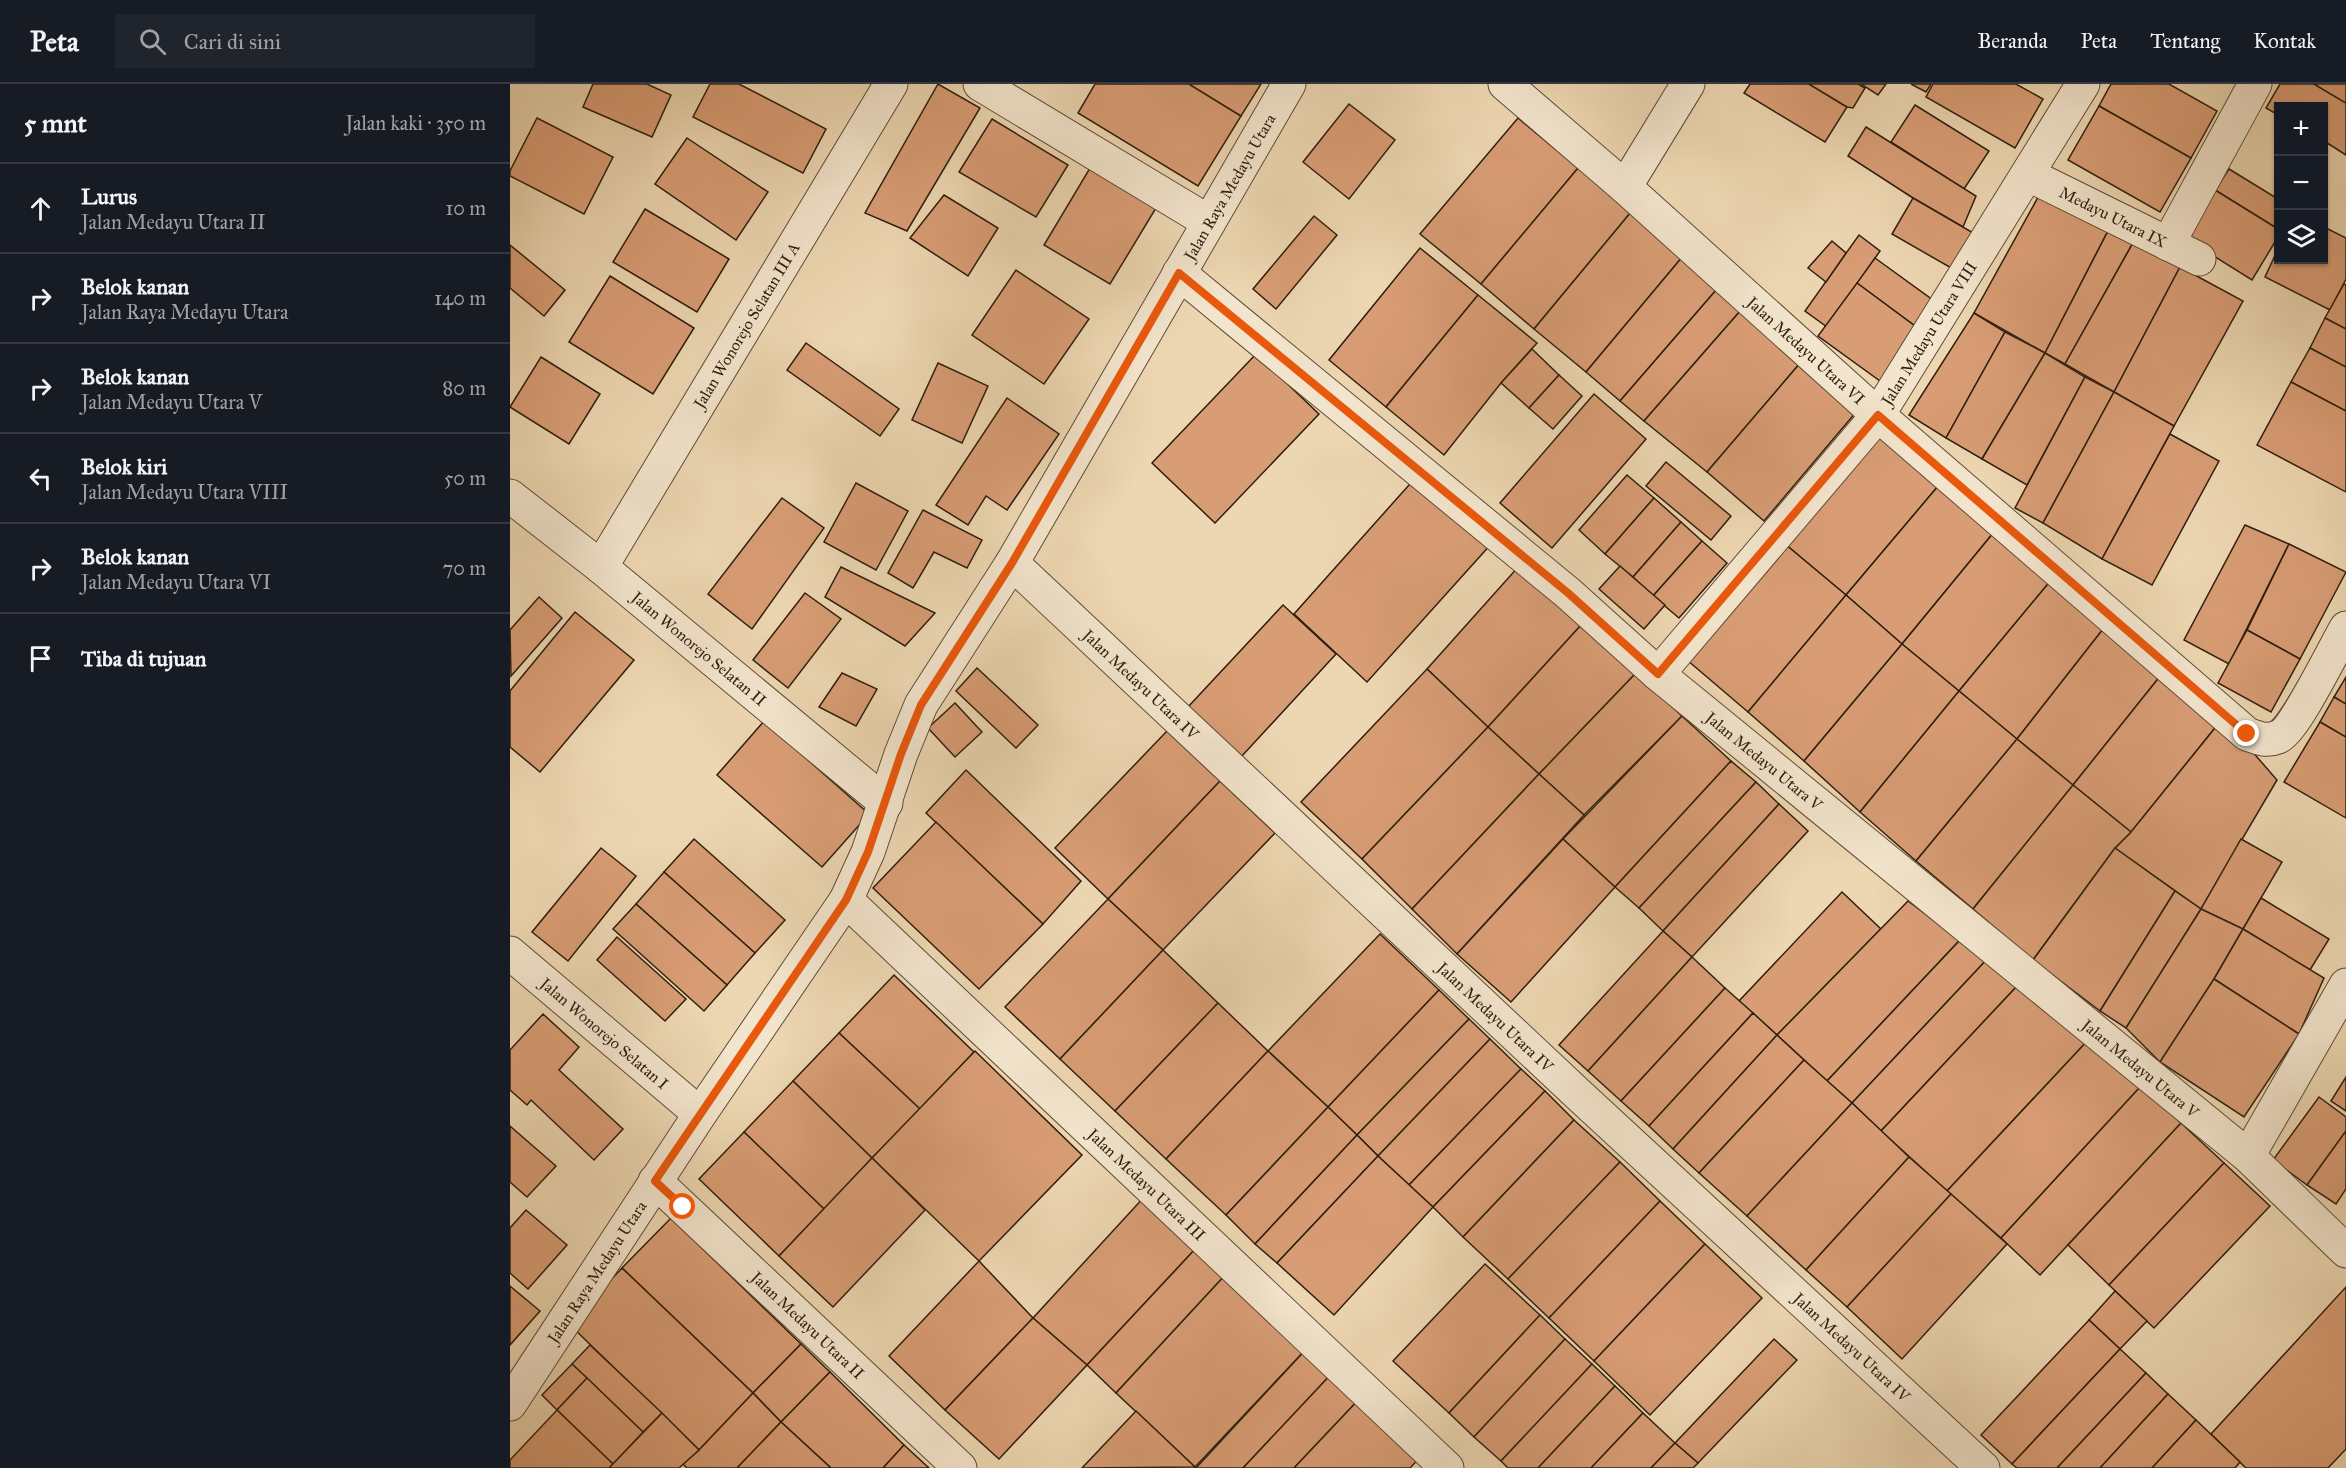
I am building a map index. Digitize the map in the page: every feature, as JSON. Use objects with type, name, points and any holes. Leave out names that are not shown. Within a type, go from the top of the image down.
[{"type":"street","name":"Jalan Wonorejo Selatan III A","points":[[601,567],[891,84]]},
{"type":"street","points":[[980,84],[1209,222]]},
{"type":"street","name":"Jalan Raya Medayu Utara","points":[[510,1404],[655,1181],[846,900],[868,852],[901,754],[921,705],[1012,563],[1289,84]]},
{"type":"street","name":"Jalan Medayu Utara VI","points":[[1505,84],[1625,188],[1878,415],[2247,734],[2261,740],[2280,737],[2295,720],[2346,628]]},
{"type":"street","points":[[1625,188],[1688,84]]},
{"type":"street","name":"Jalan Medayu Utara VIII","points":[[1658,674],[1878,415],[2029,175],[2083,84]]},
{"type":"street","points":[[2168,244],[2255,84]]},
{"type":"street","name":"Medayu Utara IX","points":[[2029,175],[2199,260]]},
{"type":"street","name":"Jalan Medayu Utara V","points":[[1179,273],[1568,593],[1658,674],[2247,1156],[2346,1251]]},
{"type":"street","name":"Jalan Wonorejo Selatan II","points":[[510,496],[601,567],[886,803]]},
{"type":"street","name":"Jalan Medayu Utara IV","points":[[1012,563],[1572,1088],[1983,1468]]},
{"type":"street","name":"Jalan Medayu Utara III","points":[[846,900],[1447,1468]]},
{"type":"street","name":"Jalan Wonorejo Selatan I","points":[[510,953],[700,1114]]},
{"type":"street","points":[[2247,1156],[2346,985]]},
{"type":"street","name":"Jalan Medayu Utara II","points":[[655,1181],[960,1468]]},
{"type":"building","points":[[593,84],[647,84],[671,95],[652,137],[583,107]]},
{"type":"building","points":[[710,84],[739,84],[826,129],[803,173],[693,117]]},
{"type":"building","points":[[938,84],[980,108],[907,231],[865,213]]},
{"type":"building","points":[[1095,84],[1189,84],[1241,116],[1198,186],[1078,113]]},
{"type":"building","points":[[1189,84],[1261,84],[1241,116]]},
{"type":"building","points":[[1750,84],[1809,84],[1847,107],[1825,142],[1744,93]]},
{"type":"building","points":[[1809,84],[1858,84],[1865,88],[1853,108],[1847,107]]},
{"type":"building","points":[[1861,84],[1886,84],[1878,95]]},
{"type":"building","points":[[1911,84],[1931,84],[1926,92]]},
{"type":"building","points":[[1933,84],[2016,84],[2043,99],[2015,148],[1926,97]]},
{"type":"building","points":[[2111,84],[2169,84],[2217,111],[2191,158],[2099,106]]},
{"type":"building","points":[[2280,84],[2314,84],[2346,103],[2346,155],[2328,144],[2328,102],[2274,102],[2274,113],[2266,108]]},
{"type":"building","points":[[2314,84],[2346,84],[2346,103]]},
{"type":"building","points":[[1349,104],[1395,140],[1349,199],[1303,162]]},
{"type":"building","points":[[1915,105],[1989,151],[1964,189],[1891,142]]},
{"type":"building","points":[[2099,106],[2191,158],[2160,212],[2068,160]]},
{"type":"building","points":[[537,118],[613,157],[584,214],[510,176],[510,171]]},
{"type":"building","points":[[1518,118],[1578,168],[1481,284],[1420,234]]},
{"type":"building","points":[[992,119],[1068,165],[1036,217],[959,172]]},
{"type":"building","points":[[1866,127],[1976,196],[1963,227],[1848,156]]},
{"type":"building","points":[[687,138],[768,192],[736,240],[655,184]]},
{"type":"building","points":[[1090,168],[1156,208],[1110,284],[1044,245]]},
{"type":"building","points":[[1578,168],[1631,212],[1534,329],[1481,284]]},
{"type":"building","points":[[2229,169],[2274,197],[2274,227],[2215,190]]},
{"type":"building","points":[[2042,190],[2110,227],[2045,353],[1974,313]]},
{"type":"building","points":[[2215,190],[2274,227],[2274,244],[2252,280],[2185,238]]},
{"type":"building","points":[[944,195],[998,228],[968,276],[910,238]]},
{"type":"building","points":[[1913,198],[1975,234],[1953,269],[1892,234]]},
{"type":"building","points":[[645,209],[729,259],[697,312],[613,262]]},
{"type":"building","points":[[1631,212],[1683,256],[1586,372],[1534,329]]},
{"type":"building","points":[[1314,216],[1337,235],[1276,309],[1253,289]]},
{"type":"building","points":[[2110,227],[2134,241],[2065,364],[2045,353]]},
{"type":"building","points":[[2328,229],[2346,238],[2346,279],[2330,310],[2265,277],[2274,258],[2274,264],[2328,264]]},
{"type":"building","points":[[1859,235],[1880,251],[1827,327],[1805,311]]},
{"type":"building","points":[[1832,241],[1846,253],[1826,282],[1808,268]]},
{"type":"building","points":[[2134,241],[2180,267],[2114,392],[2065,364]]},
{"type":"building","points":[[510,245],[565,290],[544,316],[510,288]]},
{"type":"building","points":[[1420,248],[1478,295],[1386,407],[1329,360]]},
{"type":"building","points":[[1683,256],[1717,289],[1620,401],[1586,372]]},
{"type":"building","points":[[1875,258],[1937,303],[1919,329],[1857,283]]},
{"type":"building","points":[[2180,267],[2243,301],[2174,426],[2114,392]]},
{"type":"building","points":[[1016,270],[1089,319],[1044,384],[972,335]]},
{"type":"building","points":[[610,276],[694,328],[653,394],[569,342]]},
{"type":"building","points":[[1857,283],[1919,329],[1880,381],[1818,336]]},
{"type":"building","points":[[2344,284],[2346,285],[2346,329],[2325,318]]},
{"type":"building","points":[[1717,289],[1741,310],[1644,421],[1620,401]]},
{"type":"building","points":[[1478,295],[1537,343],[1501,383],[1444,455],[1386,407]]},
{"type":"building","points":[[1741,310],[1801,362],[1707,472],[1644,421]]},
{"type":"building","points":[[1974,313],[2005,332],[1946,438],[1909,415]]},
{"type":"building","points":[[2325,318],[2346,329],[2346,367],[2310,348]]},
{"type":"building","points":[[2005,332],[2045,353],[1982,459],[1946,438]]},
{"type":"building","points":[[806,343],[899,409],[880,436],[787,370]]},
{"type":"building","points":[[2310,348],[2346,367],[2346,411],[2291,382]]},
{"type":"building","points":[[1532,349],[1559,375],[1529,408],[1501,383]]},
{"type":"building","points":[[2045,353],[2085,377],[2027,485],[1982,459]]},
{"type":"building","points":[[1256,354],[1319,414],[1215,523],[1152,463]]},
{"type":"building","points":[[541,357],[600,394],[569,444],[510,407]]},
{"type":"building","points":[[1801,362],[1857,411],[1764,521],[1707,472]]},
{"type":"building","points":[[938,363],[988,386],[962,443],[912,420]]},
{"type":"building","points":[[1559,375],[1582,396],[1553,429],[1529,408]]},
{"type":"building","points":[[2085,377],[2114,392],[2043,523],[2015,508]]},
{"type":"building","points":[[2291,382],[2346,411],[2346,492],[2257,445]]},
{"type":"building","points":[[2114,392],[2174,426],[2102,559],[2043,523]]},
{"type":"building","points":[[1594,394],[1646,439],[1552,548],[1500,503]]},
{"type":"building","points":[[1007,398],[1059,434],[1007,510],[986,496],[968,525],[936,505]]},
{"type":"building","points":[[1878,433],[1939,485],[1846,595],[1785,544]]},
{"type":"building","points":[[2170,434],[2219,461],[2152,585],[2102,559]]},
{"type":"building","points":[[1666,462],[1731,516],[1711,540],[1646,486]]},
{"type":"building","points":[[1627,475],[1654,498],[1605,554],[1579,530]]},
{"type":"building","points":[[1417,476],[1492,543],[1367,682],[1294,614]]},
{"type":"building","points":[[856,483],[908,511],[876,570],[824,542]]},
{"type":"building","points":[[1939,485],[1994,532],[1902,644],[1846,595]]},
{"type":"building","points":[[782,498],[824,528],[752,629],[708,594]]},
{"type":"building","points":[[1654,498],[1681,522],[1633,577],[1605,554]]},
{"type":"building","points":[[923,510],[982,540],[967,568],[934,552],[913,588],[888,573]]},
{"type":"building","points":[[1681,522],[1702,541],[1653,596],[1633,577]]},
{"type":"building","points":[[2245,525],[2289,544],[2229,664],[2184,640]]},
{"type":"building","points":[[1994,532],[2052,579],[1959,691],[1902,644]]},
{"type":"building","points":[[1702,541],[1727,563],[1679,618],[1653,596]]},
{"type":"building","points":[[1785,544],[1846,595],[1748,712],[1687,660]]},
{"type":"building","points":[[2289,544],[2346,572],[2300,659],[2247,630]]},
{"type":"building","points":[[1519,566],[1582,624],[1488,727],[1427,669]]},
{"type":"building","points":[[1620,566],[1665,605],[1644,629],[1599,589]]},
{"type":"building","points":[[841,567],[935,613],[905,646],[825,597]]},
{"type":"building","points":[[2052,579],[2107,624],[2017,739],[1959,691]]},
{"type":"building","points":[[805,593],[841,619],[788,688],[753,660]]},
{"type":"building","points":[[1846,595],[1902,644],[1804,761],[1748,712]]},
{"type":"building","points":[[539,597],[562,618],[511,676],[510,630]]},
{"type":"building","points":[[1283,605],[1336,654],[1241,757],[1188,707]]},
{"type":"building","points":[[575,612],[634,660],[540,772],[510,747],[510,691]]},
{"type":"building","points":[[1582,624],[1636,673],[1539,774],[1488,727]]},
{"type":"building","points":[[2107,624],[2165,670],[2073,785],[2017,739]]},
{"type":"building","points":[[2247,630],[2300,659],[2271,712],[2218,683]]},
{"type":"building","points":[[1902,644],[1959,691],[1860,812],[1804,761]]},
{"type":"building","points":[[977,668],[1038,725],[1016,748],[956,691]]},
{"type":"building","points":[[1427,669],[1488,727],[1362,859],[1301,802]]},
{"type":"building","points":[[2165,670],[2223,718],[2131,832],[2073,785]]},
{"type":"building","points":[[842,673],[877,689],[856,726],[819,707]]},
{"type":"building","points":[[1636,673],[1682,716],[1584,815],[1539,774]]},
{"type":"building","points":[[2346,677],[2346,704],[2334,697]]},
{"type":"building","points":[[1959,691],[2017,739],[1916,861],[1860,812]]},
{"type":"building","points":[[2334,697],[2346,704],[2346,737],[2320,722]]},
{"type":"building","points":[[955,703],[982,732],[955,757],[928,728]]},
{"type":"building","points":[[1682,716],[1731,761],[1615,887],[1563,839]]},
{"type":"building","points":[[2223,718],[2277,780],[2201,909],[2115,848],[2131,832]]},
{"type":"building","points":[[764,721],[869,814],[822,867],[717,775]]},
{"type":"building","points":[[2320,722],[2346,737],[2346,818],[2284,782]]},
{"type":"building","points":[[1488,727],[1539,774],[1412,909],[1362,859]]},
{"type":"building","points":[[1167,731],[1220,781],[1108,899],[1055,848]]},
{"type":"building","points":[[2017,739],[2073,785],[1973,909],[1916,861]]},
{"type":"building","points":[[1731,761],[1756,782],[1639,908],[1615,887]]},
{"type":"building","points":[[966,770],[1081,881],[1043,924],[926,813]]},
{"type":"building","points":[[1539,774],[1584,815],[1457,954],[1412,909]]},
{"type":"building","points":[[1220,781],[1275,833],[1163,950],[1108,899]]},
{"type":"building","points":[[1756,782],[1779,804],[1663,931],[1639,908]]},
{"type":"building","points":[[2073,785],[2131,832],[2115,848],[2033,960],[1973,909]]},
{"type":"building","points":[[1779,804],[1808,831],[1692,957],[1663,931]]},
{"type":"building","points":[[936,822],[1043,924],[979,989],[873,888]]},
{"type":"building","points":[[694,839],[785,920],[755,953],[664,872]]},
{"type":"building","points":[[1563,839],[1615,887],[1511,1002],[1457,954]]},
{"type":"building","points":[[2241,839],[2282,862],[2243,929],[2201,909]]},
{"type":"building","points":[[601,848],[636,876],[568,961],[532,932]]},
{"type":"building","points":[[2115,848],[2175,891],[2100,1011],[2033,960]]},
{"type":"building","points":[[664,872],[755,953],[727,985],[636,904]]},
{"type":"building","points":[[2175,891],[2201,909],[2126,1028],[2100,1011]]},
{"type":"building","points":[[1842,892],[1881,929],[1777,1035],[1739,1001]]},
{"type":"building","points":[[2261,898],[2329,939],[2310,970],[2243,929]]},
{"type":"building","points":[[1108,899],[1163,950],[1060,1059],[1005,1007]]},
{"type":"building","points":[[1908,901],[1960,940],[1827,1081],[1777,1035]]},
{"type":"building","points":[[636,904],[727,985],[704,1011],[613,929]]},
{"type":"building","points":[[2201,909],[2243,929],[2214,979],[2160,1062],[2126,1028]]},
{"type":"building","points":[[2243,929],[2324,978],[2299,1034],[2214,979]]},
{"type":"building","points":[[1663,931],[1692,957],[1588,1071],[1559,1045]]},
{"type":"building","points":[[1380,934],[1439,990],[1328,1107],[1268,1051]]},
{"type":"building","points":[[617,937],[686,999],[665,1021],[597,960]]},
{"type":"building","points":[[1960,940],[1991,955],[1852,1103],[1827,1081]]},
{"type":"building","points":[[1163,950],[1218,1003],[1115,1111],[1060,1059]]},
{"type":"building","points":[[1991,955],[2018,985],[1881,1131],[1852,1103]]},
{"type":"building","points":[[1692,957],[1725,988],[1621,1101],[1588,1071]]},
{"type":"building","points":[[894,975],[974,1052],[920,1109],[839,1033]]},
{"type":"building","points":[[2214,979],[2299,1034],[2244,1117],[2160,1062]]},
{"type":"building","points":[[2018,985],[2090,1038],[1947,1191],[1881,1131]]},
{"type":"building","points":[[1725,988],[1753,1013],[1649,1126],[1621,1101]]},
{"type":"building","points":[[1439,990],[1469,1019],[1357,1135],[1328,1107]]},
{"type":"building","points":[[1218,1003],[1268,1051],[1166,1159],[1115,1111]]},
{"type":"building","points":[[1753,1013],[1777,1035],[1673,1149],[1649,1126]]},
{"type":"building","points":[[543,1014],[579,1047],[559,1070],[623,1129],[594,1160],[531,1100],[527,1105],[510,1090],[510,1050]]},
{"type":"building","points":[[1469,1019],[1490,1039],[1378,1156],[1357,1135]]},
{"type":"building","points":[[839,1033],[920,1109],[872,1158],[793,1081]]},
{"type":"building","points":[[1777,1035],[1804,1060],[1699,1173],[1673,1149]]},
{"type":"building","points":[[2090,1038],[2141,1086],[2001,1238],[1947,1191]]},
{"type":"building","points":[[1490,1039],[1521,1069],[1409,1185],[1378,1156]]},
{"type":"building","points":[[975,1051],[1082,1155],[979,1261],[872,1158]]},
{"type":"building","points":[[1268,1051],[1328,1107],[1226,1215],[1166,1159]]},
{"type":"building","points":[[1804,1060],[1852,1103],[1747,1216],[1699,1173]]},
{"type":"building","points":[[1521,1069],[1545,1091],[1433,1207],[1409,1185]]},
{"type":"building","points":[[2346,1077],[2346,1111],[2331,1101]]},
{"type":"building","points":[[793,1081],[872,1158],[824,1209],[744,1132]]},
{"type":"building","points":[[2141,1086],[2181,1123],[2040,1275],[2001,1238]]},
{"type":"building","points":[[1545,1091],[1574,1120],[1463,1237],[1433,1207]]},
{"type":"building","points":[[2319,1097],[2346,1117],[2346,1131],[2307,1185],[2273,1160]]},
{"type":"building","points":[[1852,1103],[1909,1157],[1806,1270],[1747,1216]]},
{"type":"building","points":[[1328,1107],[1357,1135],[1255,1244],[1226,1215]]},
{"type":"building","points":[[1574,1120],[1620,1162],[1508,1279],[1463,1237]]},
{"type":"building","points":[[2181,1123],[2224,1163],[2109,1285],[2068,1245]]},
{"type":"building","points":[[510,1126],[556,1166],[527,1197],[510,1182]]},
{"type":"building","points":[[2346,1131],[2346,1189],[2336,1204],[2307,1185]]},
{"type":"building","points":[[744,1132],[824,1209],[779,1256],[699,1179]]},
{"type":"building","points":[[1357,1135],[1378,1156],[1277,1263],[1255,1244]]},
{"type":"building","points":[[1378,1156],[1433,1207],[1334,1315],[1277,1263]]},
{"type":"building","points":[[1909,1157],[1951,1194],[1847,1307],[1806,1270]]},
{"type":"building","points":[[872,1158],[925,1210],[833,1307],[779,1256]]},
{"type":"building","points":[[1620,1162],[1660,1201],[1549,1318],[1508,1279]]},
{"type":"building","points":[[2224,1163],[2270,1206],[2154,1328],[2109,1285]]},
{"type":"building","points":[[1951,1194],[2007,1244],[1902,1359],[1847,1307]]},
{"type":"building","points":[[1145,1196],[1198,1246],[1087,1365],[1033,1318]]},
{"type":"building","points":[[1660,1201],[1705,1244],[1594,1361],[1549,1318]]},
{"type":"building","points":[[526,1210],[567,1245],[528,1289],[510,1273],[510,1228]]},
{"type":"building","points":[[671,1218],[801,1344],[753,1393],[622,1268]]},
{"type":"building","points":[[1705,1244],[1762,1298],[1650,1415],[1594,1361]]},
{"type":"building","points":[[1198,1246],[1228,1272],[1116,1393],[1087,1365]]},
{"type":"building","points":[[979,1261],[1033,1318],[945,1410],[889,1356]]},
{"type":"building","points":[[1485,1264],[1540,1315],[1449,1413],[1393,1361]]},
{"type":"building","points":[[622,1268],[753,1393],[699,1450],[569,1324]]},
{"type":"building","points":[[1228,1272],[1310,1345],[1195,1467],[1116,1393]]},
{"type":"building","points":[[510,1286],[540,1311],[510,1345]]},
{"type":"building","points":[[2346,1287],[2346,1449],[2328,1468],[2246,1468],[2211,1434]]},
{"type":"building","points":[[2115,1291],[2147,1321],[2120,1349],[2089,1320]]},
{"type":"building","points":[[1540,1315],[1565,1339],[1474,1437],[1449,1413]]},
{"type":"building","points":[[1033,1318],[1087,1365],[999,1459],[945,1410]]},
{"type":"building","points":[[2089,1320],[2120,1349],[2012,1464],[1981,1435]]},
{"type":"building","points":[[1565,1339],[1592,1364],[1501,1461],[1474,1437]]},
{"type":"building","points":[[1774,1339],[1797,1360],[1698,1463],[1675,1443]]},
{"type":"building","points":[[801,1344],[830,1372],[781,1422],[753,1393]]},
{"type":"building","points":[[590,1345],[662,1413],[643,1432],[572,1364]]},
{"type":"building","points":[[1310,1345],[1336,1369],[1243,1468],[1196,1468]]},
{"type":"building","points":[[2120,1349],[2146,1373],[2057,1468],[2017,1468],[2012,1464]]},
{"type":"building","points":[[572,1364],[587,1378],[557,1410],[542,1395]]},
{"type":"building","points":[[1592,1364],[1615,1386],[1538,1468],[1508,1468],[1501,1461]]},
{"type":"building","points":[[1336,1369],[1363,1395],[1294,1468],[1243,1468]]},
{"type":"building","points":[[830,1372],[904,1445],[883,1468],[831,1468],[781,1422]]},
{"type":"building","points":[[2146,1373],[2168,1394],[2100,1468],[2057,1468]]},
{"type":"building","points":[[587,1378],[643,1432],[613,1464],[557,1410]]},
{"type":"building","points":[[1615,1386],[1643,1413],[1591,1468],[1538,1468]]},
{"type":"building","points":[[753,1393],[781,1422],[737,1468],[687,1468],[683,1464]]},
{"type":"building","points":[[2168,1394],[2196,1420],[2152,1468],[2100,1468]]},
{"type":"building","points":[[1363,1395],[1424,1453],[1410,1468],[1294,1468]]},
{"type":"building","points":[[557,1410],[613,1464],[609,1468],[510,1468],[510,1460]]},
{"type":"building","points":[[1136,1411],[1195,1467],[1082,1468]]},
{"type":"building","points":[[662,1413],[699,1450],[679,1468],[609,1468]]},
{"type":"building","points":[[1643,1413],[1675,1443],[1651,1468],[1591,1468]]},
{"type":"building","points":[[2196,1420],[2240,1462],[2235,1468],[2152,1468]]},
{"type":"building","points":[[781,1422],[831,1468],[737,1468]]},
{"type":"building","points":[[1675,1443],[1698,1463],[1693,1468],[1651,1468]]},
{"type":"building","points":[[904,1445],[929,1468],[883,1468]]},
{"type":"route","points":[[683,1207],[655,1181],[846,900],[868,852],[901,754],[921,705],[1012,563],[1179,273],[1568,593],[1658,674],[1878,415],[2247,734]]}]
